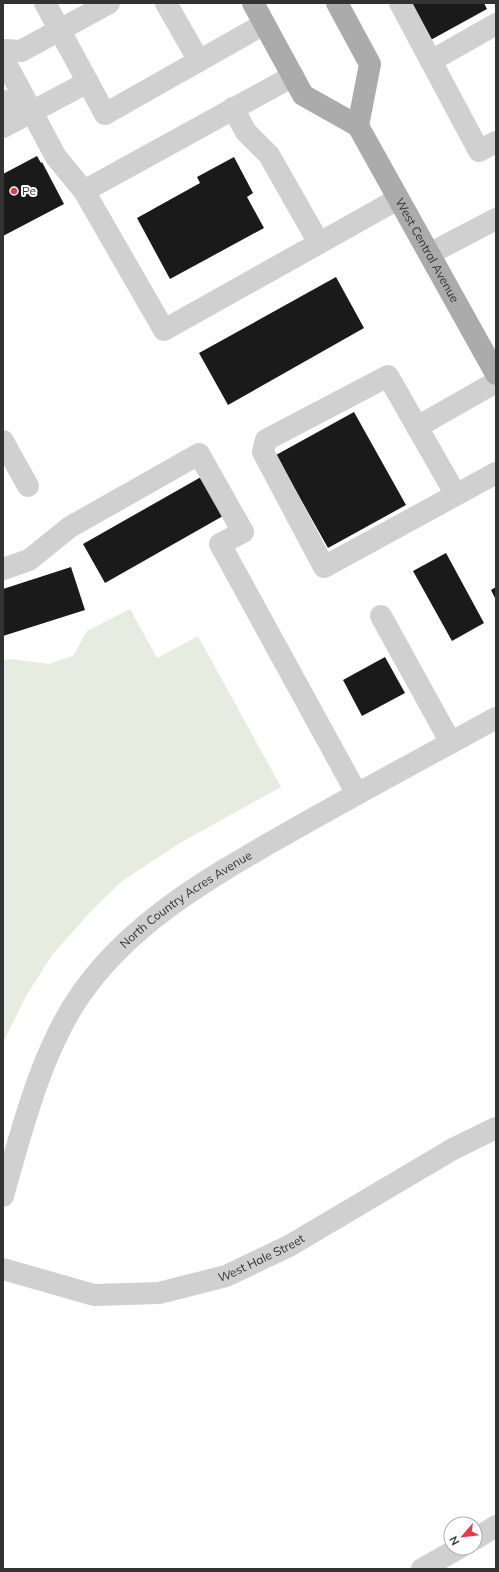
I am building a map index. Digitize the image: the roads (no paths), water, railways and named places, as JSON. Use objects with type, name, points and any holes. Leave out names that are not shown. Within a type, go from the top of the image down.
[{"type":"main road","points":[[253,3],[303,95],[358,126],[370,64],[337,3]]},
{"type":"main road","name":"West Central Avenue","points":[[358,126],[496,374]]},
{"type":"street","points":[[45,3],[105,114],[264,24]]},
{"type":"street","points":[[3,50],[21,51],[109,3]]},
{"type":"street","points":[[166,3],[199,61]]},
{"type":"street","points":[[400,3],[479,151],[496,142]]},
{"type":"street","points":[[431,61],[496,24]]},
{"type":"street","points":[[3,58],[17,120]]},
{"type":"street","points":[[84,191],[293,76]]},
{"type":"street","points":[[17,120],[88,82]]},
{"type":"street","points":[[6,101],[17,120],[56,157],[84,191],[164,330],[398,199]]},
{"type":"street","points":[[233,108],[246,132],[270,155],[319,243]]},
{"type":"street","points":[[430,254],[496,219]]},
{"type":"street","points":[[456,495],[388,376],[266,440],[263,452],[324,567],[456,495],[496,473]]},
{"type":"street","points":[[417,427],[496,382]]},
{"type":"street","points":[[3,441],[28,486]]},
{"type":"street","points":[[3,568],[29,560],[70,527],[199,454],[243,532],[220,544],[357,794]]},
{"type":"street","points":[[381,616],[451,743]]},
{"type":"street","name":"North Country Acres Avenue","points":[[3,1196],[30,1107],[61,1028],[80,995],[107,961],[142,927],[206,880],[357,794],[496,718]]},
{"type":"street","name":"West Hale Street","points":[[3,1269],[94,1295],[159,1293],[226,1276],[289,1246],[453,1149],[496,1128]]},
{"type":"street","points":[[483,1533],[496,1526]]},
{"type":"street","points":[[422,1569],[444,1556]]},
{"type":"place","name":"Pe","points":[[14,191]]}]
